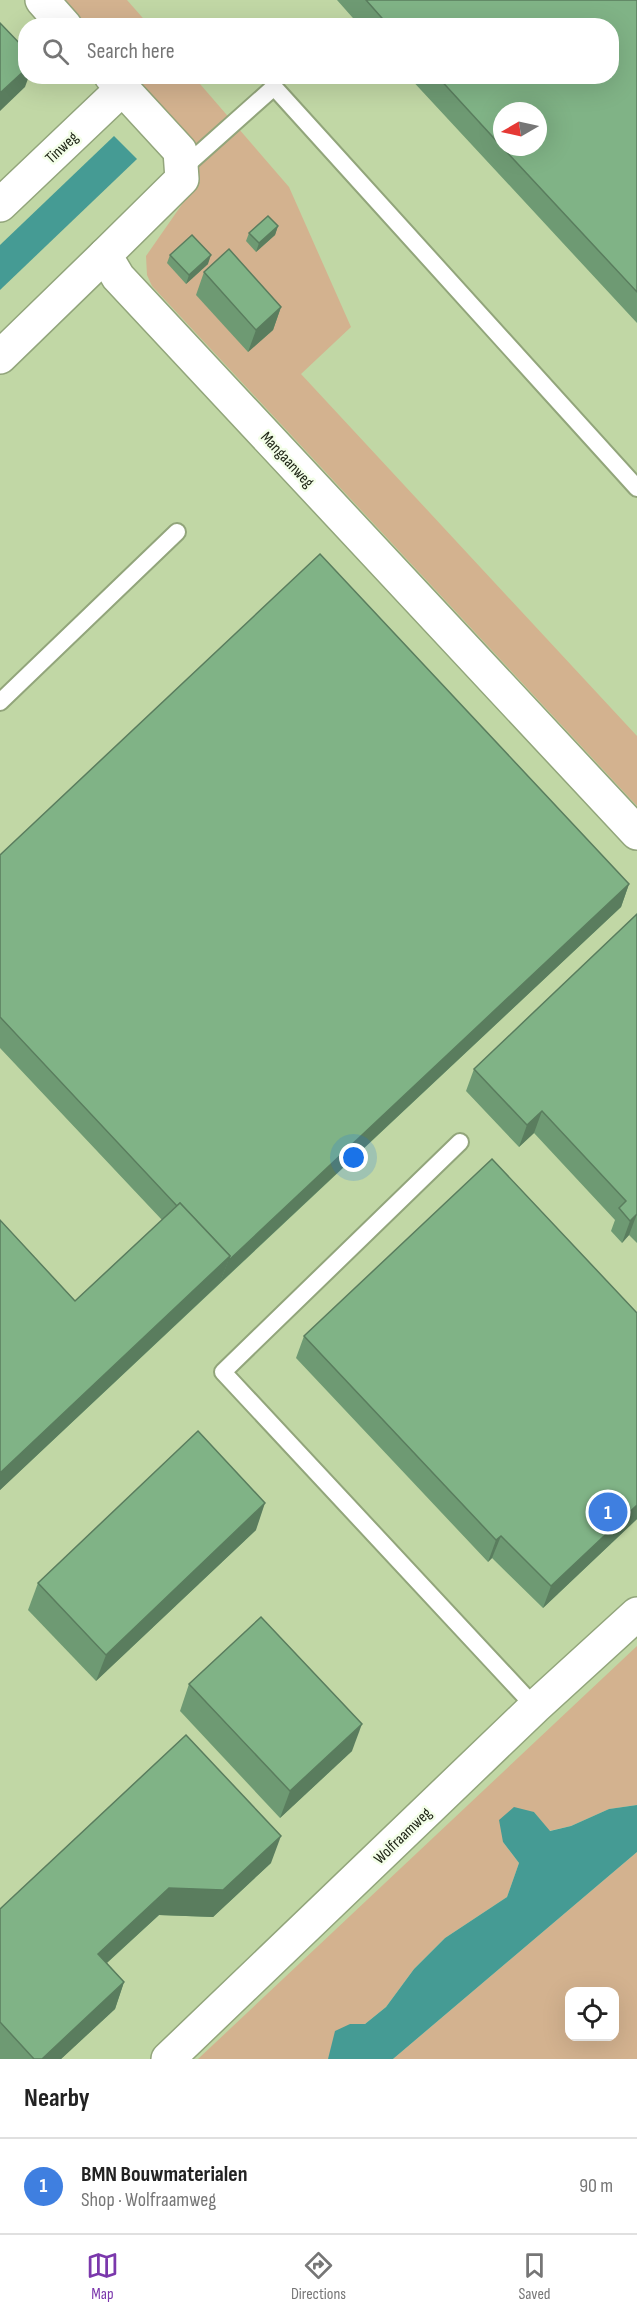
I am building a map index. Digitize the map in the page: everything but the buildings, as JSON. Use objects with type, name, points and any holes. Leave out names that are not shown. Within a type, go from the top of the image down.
[{"type":"street","points":[[42,0],[58,18]]},
{"type":"street","name":"Tinweg","points":[[0,205],[115,84]]},
{"type":"street","points":[[0,357],[182,179],[180,151],[117,84]]},
{"type":"street","name":"Mangaanweg","points":[[105,255],[118,277],[637,833]]},
{"type":"street","name":"Wolfraamweg","points":[[168,2059],[535,1707],[637,1614]]},
{"type":"lane","points":[[181,170],[274,87],[637,488]]},
{"type":"lane","points":[[0,702],[177,532]]},
{"type":"lane","points":[[460,1142],[223,1372],[535,1707]]},
{"type":"shaded area","points":[[0,0],[637,0],[637,1673],[214,2059],[0,2059]]},
{"type":"shaded area","points":[[58,0],[127,0],[143,18],[75,18]]},
{"type":"shaded area","points":[[134,84],[200,84],[289,187],[351,327],[301,374],[637,736],[637,806],[152,286],[147,275],[146,256],[194,187]]},
{"type":"shaded area","points":[[637,1646],[637,1805],[609,1809],[571,1826],[549,1831],[534,1812],[503,1842],[519,1863],[507,1897],[445,1938],[414,1969],[386,2007],[365,2024],[350,2024],[328,2059],[198,2059]]},
{"type":"shaded area","points":[[637,1852],[637,2059],[393,2059]]},
{"type":"water","points":[[114,136],[137,159],[0,290],[0,245]]},
{"type":"water","points":[[637,1805],[637,1852],[393,2059],[328,2059],[335,2031],[350,2024],[365,2024],[386,2007],[414,1969],[445,1938],[507,1897],[519,1863],[503,1842],[499,1820],[514,1807],[534,1812],[550,1831],[571,1826],[609,1809]]},
{"type":"place","name":"BMN Bouwmaterialen","points":[[608,1512]]}]
